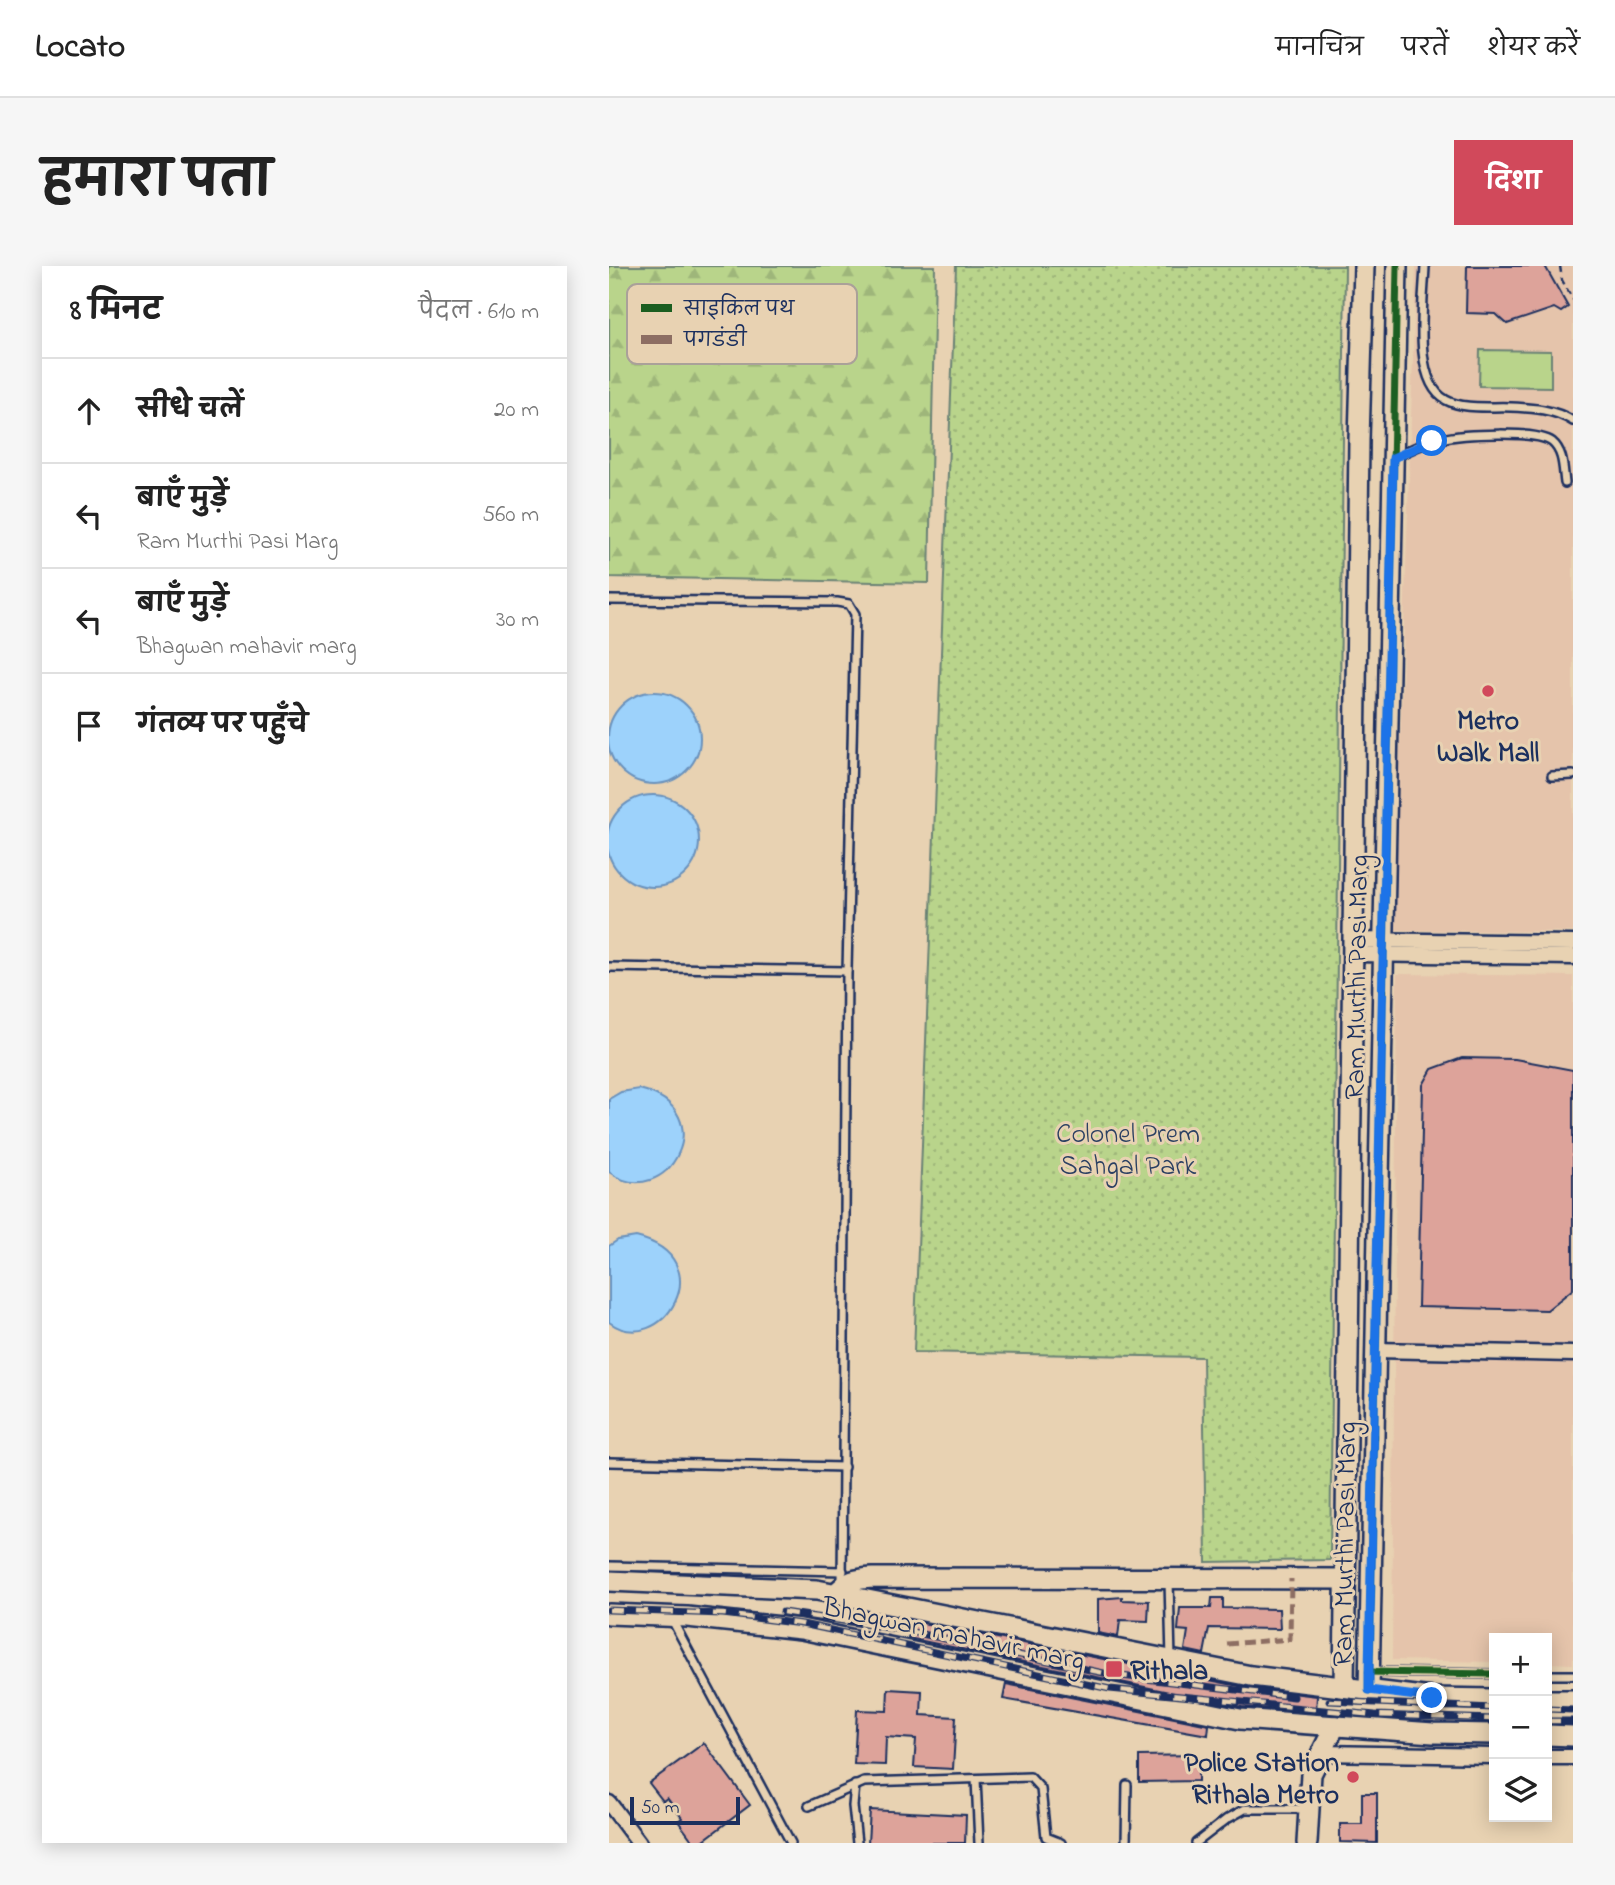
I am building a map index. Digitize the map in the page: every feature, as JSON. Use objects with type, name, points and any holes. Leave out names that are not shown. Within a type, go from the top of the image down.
[{"type":"street","name":"Ram Murthi Pasi Marg","points":[[1344,1687],[1364,266]]},
{"type":"street","name":"Ram Murthi Pasi Marg","points":[[1369,1681],[1397,266]]},
{"type":"street","points":[[1384,948],[1573,943]]},
{"type":"street","points":[[1353,947],[1573,957]]},
{"type":"street","points":[[1374,1350],[1573,1354]]},
{"type":"street","points":[[841,1583],[873,1578],[1346,1579]]},
{"type":"street","name":"Bhagwan mahavir marg","points":[[609,1581],[817,1590],[841,1583],[1251,1676],[1344,1687],[1369,1681],[1432,1698],[1489,1699]]},
{"type":"street","name":"Bhagwan mahavir marg","points":[[609,1614],[670,1616],[801,1629],[1240,1719],[1489,1734]]},
{"type":"street","points":[[1552,1700],[1573,1700]]},
{"type":"street","points":[[1307,1843],[1311,1774],[1335,1726]]},
{"type":"street","points":[[1552,1735],[1573,1736]]},
{"type":"street","points":[[1321,1753],[1489,1756]]},
{"type":"street","points":[[1552,1757],[1573,1757]]},
{"type":"street","points":[[609,1803],[639,1843]]},
{"type":"lane","points":[[1425,266],[1425,363],[1430,384],[1438,394],[1464,405],[1541,408],[1557,412],[1573,421]]},
{"type":"lane","points":[[1393,458],[1421,445],[1459,436],[1541,436],[1555,444],[1560,453],[1565,482]]},
{"type":"lane","points":[[609,600],[837,602],[849,604],[855,614],[847,971],[841,1583],[609,1566]]},
{"type":"lane","points":[[1552,776],[1573,775]]},
{"type":"lane","points":[[609,967],[847,971]]},
{"type":"lane","points":[[609,1462],[844,1467]]},
{"type":"lane","points":[[1169,1579],[1171,1660]]},
{"type":"lane","points":[[670,1616],[791,1843]]},
{"type":"lane","points":[[1369,1681],[1489,1674]]},
{"type":"lane","points":[[1552,1675],[1573,1675]]},
{"type":"lane","points":[[809,1806],[864,1782],[1030,1777],[1037,1781],[1041,1788],[1044,1840],[1061,1843]]},
{"type":"lane","points":[[976,1779],[979,1843]]},
{"type":"lane","points":[[1126,1843],[1127,1784]]},
{"type":"lane","points":[[855,1786],[853,1806],[857,1843]]},
{"type":"lane","points":[[1196,1843],[1245,1809],[1308,1809]]},
{"type":"path","points":[[1560,266],[1562,280],[1573,300]]},
{"type":"shaded area","name":"Metro Walk Mall","points":[[1416,266],[1573,266],[1573,932],[1394,930]]},
{"type":"shaded area","points":[[1397,974],[1573,976],[1573,1664],[1552,1663],[1552,1633],[1489,1633],[1489,1662],[1392,1660]]},
{"type":"green space","points":[[609,266],[935,266],[929,583],[609,577]]},
{"type":"green space","name":"Colonel Prem Sahgal Park","points":[[956,266],[1345,266],[1330,1560],[1206,1562],[1203,1357],[914,1352]]},
{"type":"green space","points":[[1480,350],[1551,351],[1551,387],[1479,386]]},
{"type":"water","points":[[654,692],[672,696],[686,706],[696,720],[700,738],[696,756],[686,770],[672,780],[654,784],[636,780],[622,770],[612,756],[608,738],[612,720],[622,706],[636,696]]},
{"type":"water","points":[[653,795],[671,799],[685,809],[695,823],[699,841],[695,859],[685,873],[671,883],[653,887],[635,883],[621,873],[611,859],[607,841],[611,823],[621,809],[635,799]]},
{"type":"water","points":[[639,1089],[665,1100],[679,1116],[683,1135],[678,1154],[667,1170],[650,1180],[630,1182],[609,1172],[609,1099],[621,1092]]},
{"type":"water","points":[[636,1237],[662,1248],[676,1265],[680,1283],[675,1302],[664,1318],[648,1328],[629,1330],[609,1322],[609,1246],[618,1240]]},
{"type":"building","points":[[1467,266],[1545,266],[1568,307],[1561,312],[1554,308],[1507,324],[1496,314],[1466,313]]},
{"type":"building","points":[[1462,1058],[1515,1059],[1573,1070],[1573,1289],[1547,1310],[1418,1307],[1423,1085],[1432,1069]]},
{"type":"building","points":[[1122,1597],[1122,1600],[1149,1601],[1148,1621],[1120,1620],[1118,1637],[1098,1633],[1098,1599]]},
{"type":"building","points":[[1212,1598],[1223,1598],[1223,1608],[1279,1609],[1280,1629],[1209,1628],[1204,1654],[1185,1650],[1188,1631],[1178,1630],[1180,1608],[1211,1608]]},
{"type":"building","points":[[912,1621],[1249,1688],[1317,1696],[1316,1712],[1242,1707],[908,1638]]},
{"type":"building","points":[[1006,1684],[1209,1725],[1208,1735],[1003,1699]]},
{"type":"building","points":[[888,1689],[922,1691],[921,1715],[956,1717],[953,1769],[914,1767],[916,1739],[886,1737],[885,1765],[854,1764],[857,1710],[887,1711]]},
{"type":"building","points":[[704,1743],[750,1805],[700,1843],[694,1843],[678,1821],[682,1818],[667,1798],[663,1801],[649,1783]]},
{"type":"building","points":[[1198,1755],[1198,1781],[1139,1782],[1139,1756]]},
{"type":"building","points":[[1362,1793],[1377,1793],[1377,1843],[1340,1842],[1340,1824],[1362,1824]]},
{"type":"building","points":[[870,1810],[966,1815],[965,1843],[868,1843]]},
{"type":"railway","points":[[609,1610],[723,1614],[802,1624],[1110,1689],[1375,1715],[1489,1719]]},
{"type":"railway","points":[[783,1612],[903,1630],[1113,1675],[1294,1697]]},
{"type":"railway","points":[[1329,1701],[1489,1708]]},
{"type":"railway","points":[[1552,1709],[1573,1710]]},
{"type":"railway","points":[[1552,1721],[1573,1721]]},
{"type":"marked path","points":[[1227,1644],[1290,1639],[1291,1579]]},
{"type":"cycle path","points":[[1369,1690],[1397,266]]},
{"type":"cycle path","points":[[1369,1672],[1489,1674]]},
{"type":"place","name":"Metro Walk Mall","points":[[1488,691]]},
{"type":"place","name":"Rithala","points":[[1114,1669]]},
{"type":"place","name":"Police Station Rithala Metro","points":[[1353,1777]]},
{"type":"route","points":[[1432,441],[1393,458],[1369,1672],[1369,1690],[1432,1698]]}]
